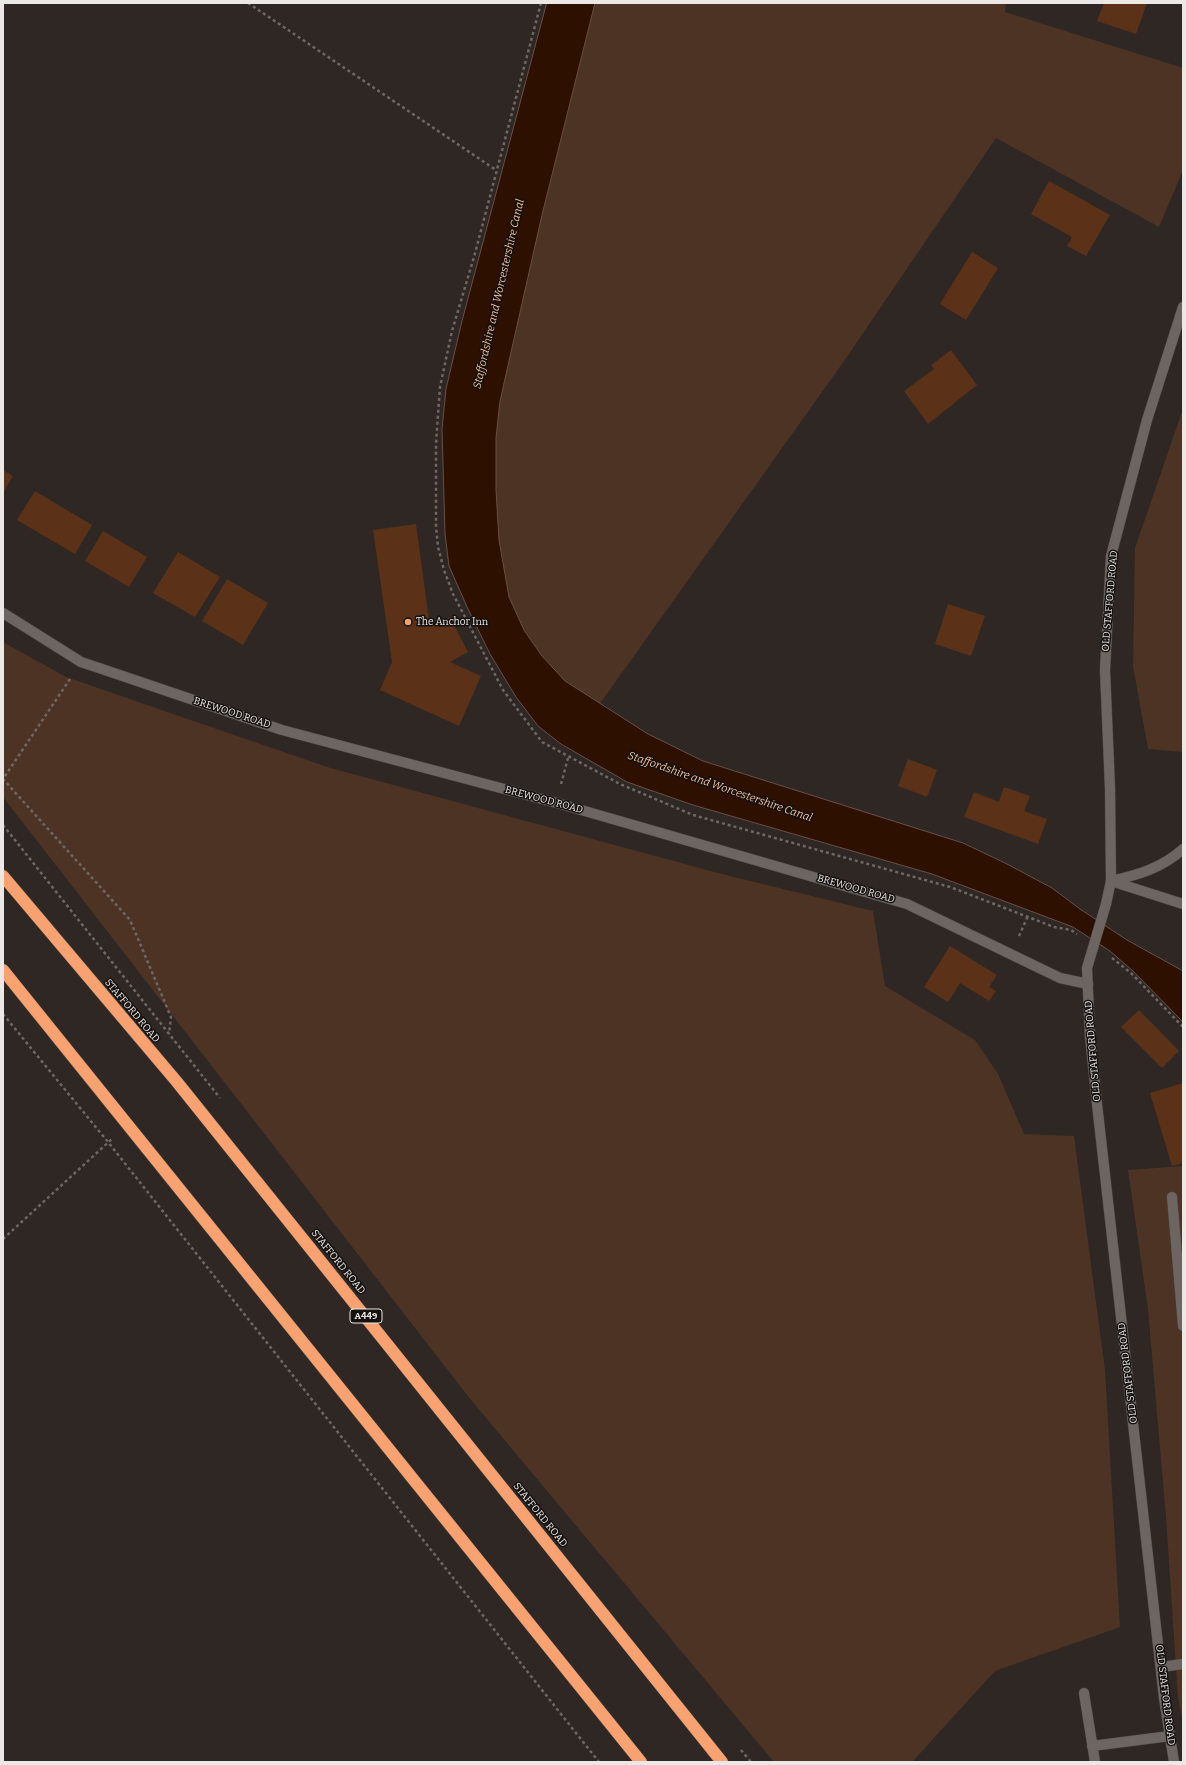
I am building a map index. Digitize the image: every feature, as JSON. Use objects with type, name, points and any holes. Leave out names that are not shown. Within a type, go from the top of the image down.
[{"type":"highway","name":"STAFFORD ROAD","points":[[3,876],[187,1095],[722,1762]]},
{"type":"highway","points":[[3,970],[641,1762]]},
{"type":"street","name":"OLD STAFFORD ROAD","points":[[1174,1762],[1161,1668],[1092,1059],[1087,968],[1111,882],[1110,788],[1105,670],[1111,556],[1147,420],[1183,306]]},
{"type":"street","name":"BREWOOD ROAD","points":[[3,613],[81,662],[282,730],[557,803],[907,904],[1060,978],[1088,984]]},
{"type":"street","points":[[1111,882],[1144,873],[1170,861],[1183,849]]},
{"type":"street","points":[[1111,882],[1183,904]]},
{"type":"street","points":[[1172,1197],[1183,1326]]},
{"type":"street","points":[[1161,1668],[1183,1664]]},
{"type":"street","points":[[1084,1693],[1095,1762]]},
{"type":"street","points":[[1092,1746],[1170,1736]]},
{"type":"path","points":[[248,3],[496,170]]},
{"type":"path","points":[[541,3],[474,257],[452,331],[440,387],[436,443],[435,494],[438,547],[453,594],[502,690],[525,723],[542,742],[568,758],[620,784],[693,815],[950,887],[1054,927],[1071,930],[1083,938]]},
{"type":"path","points":[[81,662],[3,779],[130,920],[171,1017],[169,1035]]},
{"type":"path","points":[[557,803],[568,758]]},
{"type":"path","points":[[1106,954],[1131,973],[1183,1027]]},
{"type":"path","points":[[3,1014],[108,1142],[599,1762]]},
{"type":"path","points":[[3,1240],[127,1125]]},
{"type":"shaded area","points":[[595,3],[1006,3],[1005,12],[1183,68],[1183,170],[1159,227],[996,138],[842,364],[599,705],[565,681],[542,656],[524,630],[509,597],[499,540],[496,490],[496,438],[500,401],[542,215]]},
{"type":"shaded area","points":[[1183,409],[1183,752],[1148,749],[1133,666],[1135,548]]},
{"type":"shaded area","points":[[3,642],[66,677],[327,767],[718,873],[873,911],[885,986],[975,1040],[998,1074],[1024,1134],[1074,1136],[1105,1370],[1120,1627],[995,1671],[912,1762],[774,1762],[471,1400],[3,797]]},
{"type":"shaded area","points":[[1183,1166],[1183,1724],[1178,1697],[1166,1517],[1148,1309],[1128,1170]]},
{"type":"water","name":"Staffordshire and Worcestershire Canal","points":[[547,3],[595,3],[542,215],[500,401],[496,438],[496,490],[499,540],[509,597],[524,630],[542,656],[565,681],[648,734],[703,761],[963,843],[1052,888],[1080,909],[1127,940],[1183,971],[1183,1022],[1133,971],[1110,951],[1073,927],[932,874],[693,805],[627,782],[561,744],[538,726],[516,697],[490,654],[449,566],[445,534],[442,429],[446,389],[462,321]]},
{"type":"building","points":[[1104,3],[1147,3],[1136,34],[1097,21]]},
{"type":"building","points":[[1049,181],[1110,215],[1086,256],[1067,246],[1072,237],[1031,214]]},
{"type":"building","points":[[972,252],[998,268],[966,320],[940,304]]},
{"type":"building","points":[[951,350],[977,385],[928,424],[904,391],[934,369],[931,365]]},
{"type":"building","points":[[3,470],[13,476],[3,493]]},
{"type":"building","points":[[35,491],[92,525],[75,554],[17,520]]},
{"type":"building","name":"The Anchor Inn","points":[[416,524],[430,627],[450,617],[468,652],[450,662],[481,676],[459,726],[380,690],[392,662],[373,530]]},
{"type":"building","points":[[103,531],[147,557],[129,587],[85,561]]},
{"type":"building","points":[[178,552],[220,577],[195,617],[153,593]]},
{"type":"building","points":[[227,579],[268,603],[243,645],[202,621]]},
{"type":"building","points":[[948,604],[985,616],[971,656],[935,644]]},
{"type":"building","points":[[908,759],[937,770],[927,797],[898,786]]},
{"type":"building","points":[[1004,787],[1030,796],[1024,811],[1047,819],[1038,844],[964,817],[974,792],[999,802]]},
{"type":"building","points":[[950,946],[997,975],[989,987],[996,991],[989,1001],[960,983],[948,1002],[924,987]]},
{"type":"building","points":[[1139,1010],[1179,1051],[1162,1068],[1121,1027]]},
{"type":"building","points":[[1183,1083],[1183,1163],[1172,1166],[1150,1093]]},
{"type":"place","name":"The Anchor Inn","points":[[408,622]]}]
